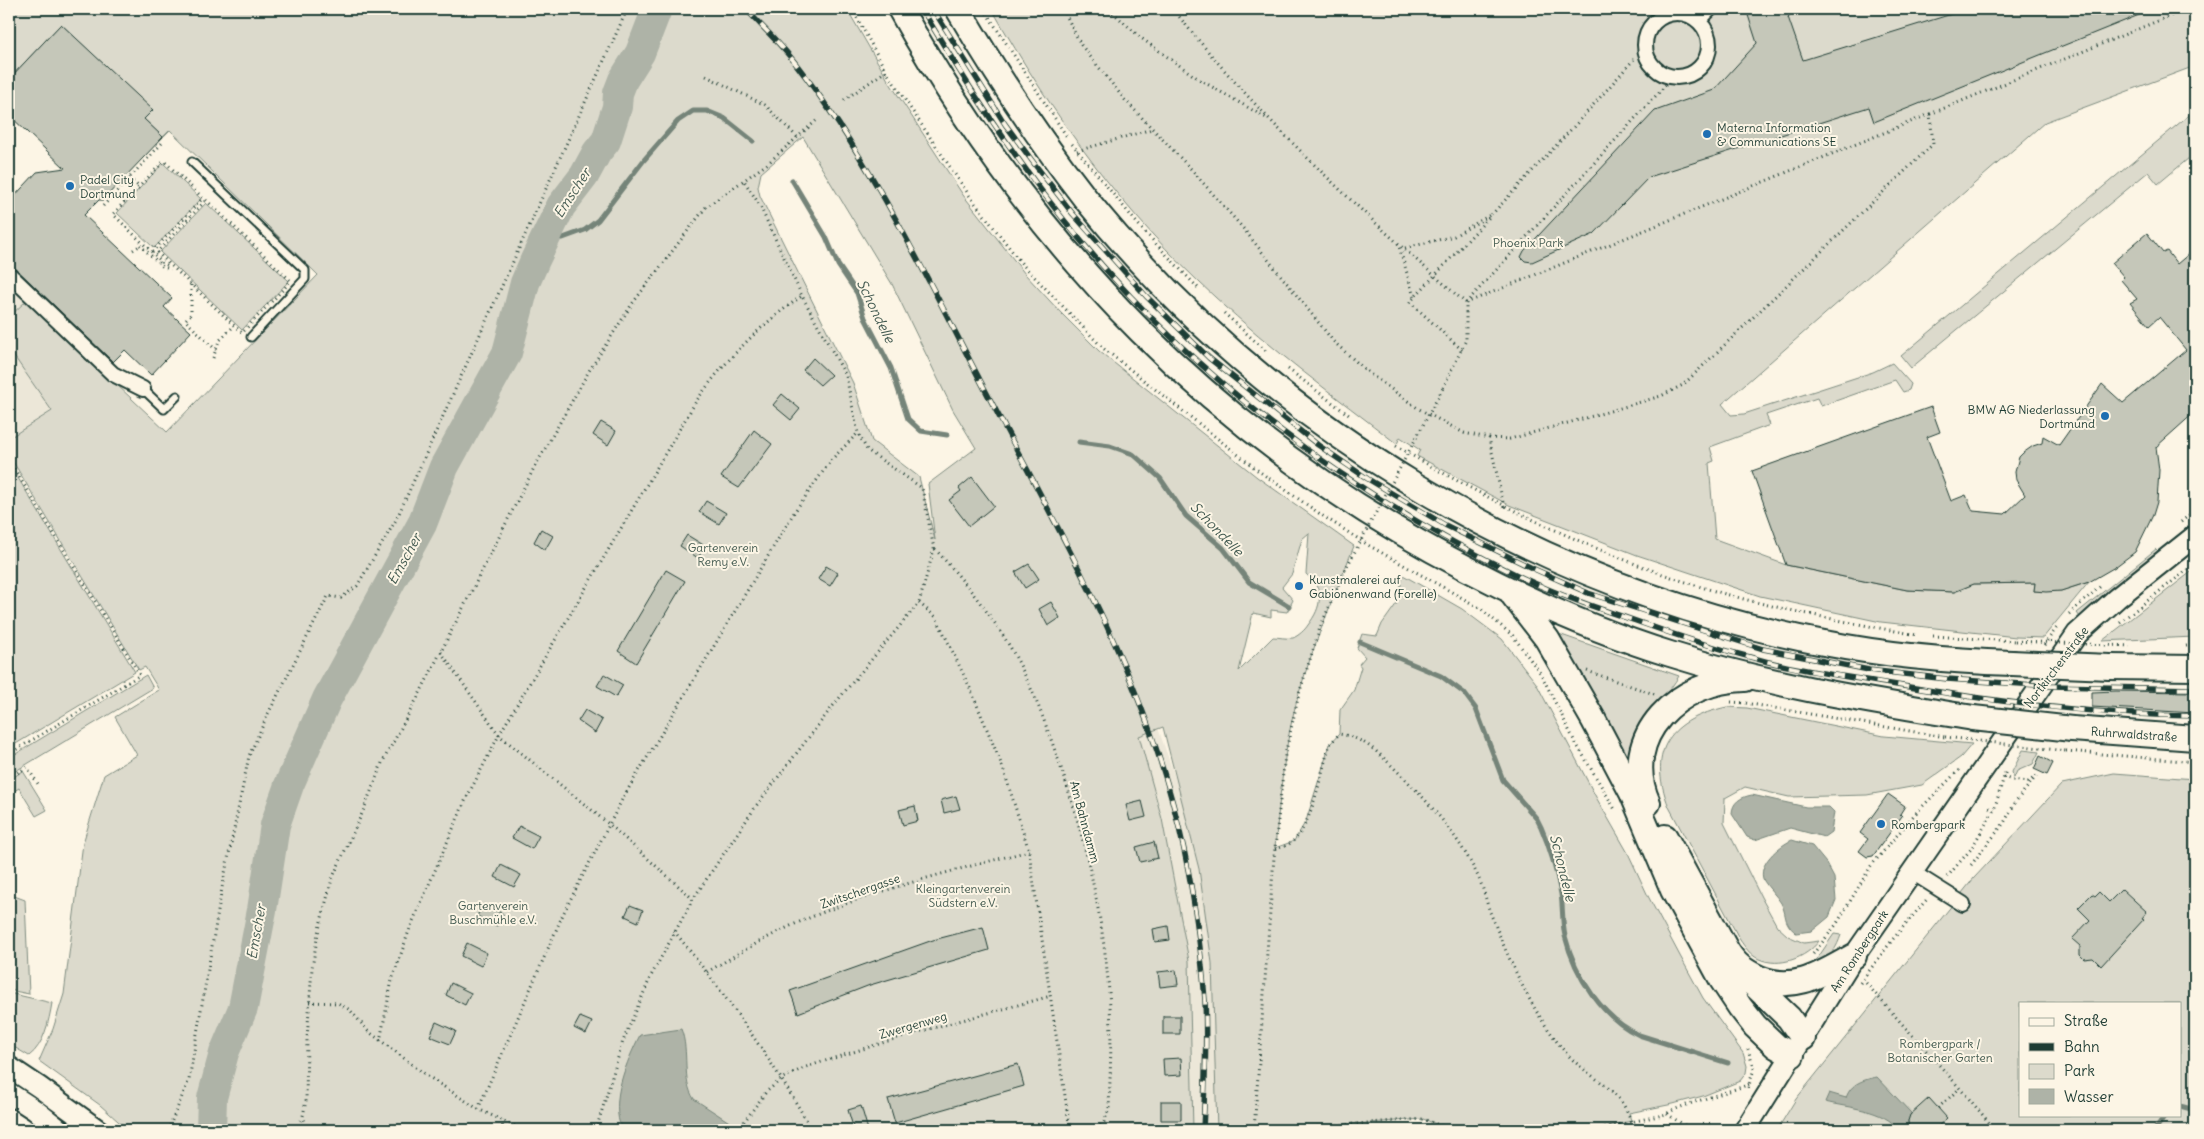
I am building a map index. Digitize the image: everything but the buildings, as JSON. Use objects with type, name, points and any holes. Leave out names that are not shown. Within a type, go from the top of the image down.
[{"type":"highway","points":[[900,9],[962,112],[1046,227],[1128,320],[1194,383],[1252,433],[1380,521],[1425,547],[1508,590],[1585,623],[1670,654],[1764,679]]},
{"type":"highway","points":[[958,9],[1032,127],[1086,199],[1146,267],[1202,324],[1283,394],[1355,447],[1459,510],[1562,561],[1633,590],[1707,614],[1814,641],[1858,649],[1950,661],[2013,652],[2110,667],[2195,668]]},
{"type":"highway","points":[[1508,590],[1535,622],[1563,666],[1632,793],[1673,890],[1722,980],[1755,1026],[1776,1046],[1798,1047],[1789,1018],[1736,966],[1726,952],[1666,839],[1642,788],[1639,774],[1644,745],[1662,713],[1673,703],[1696,689],[1709,684],[1737,679],[1764,679]]},
{"type":"highway","name":"Ruhrwaldstraße","points":[[1764,679],[1840,696],[1972,718],[2069,740],[2195,738]]},
{"type":"highway","points":[[1736,966],[1771,983],[1787,984],[1813,979],[1854,956]]},
{"type":"main road","name":"Nortkirchenstraße","points":[[1979,775],[2077,634],[2117,598],[2195,536]]},
{"type":"main road","name":"Am Rombergpark","points":[[1745,1130],[1854,956],[1979,775]]},
{"type":"main road","points":[[9,1067],[39,1086],[98,1130]]},
{"type":"main road","points":[[9,1093],[35,1110],[60,1130]]},
{"type":"street","points":[[1699,20],[1710,9]]},
{"type":"street","points":[[1671,13],[1691,15],[1699,20],[1709,36],[1709,54],[1698,69],[1691,74],[1673,77],[1657,70],[1646,55],[1646,38],[1649,29],[1662,16],[1671,13]]},
{"type":"street","points":[[9,274],[113,374],[143,389]]},
{"type":"street","points":[[1912,872],[1963,904]]},
{"type":"lane","points":[[192,162],[306,270],[306,279],[251,337]]},
{"type":"lane","points":[[143,389],[164,409],[177,396]]},
{"type":"path","points":[[844,100],[886,71],[852,9]]},
{"type":"path","points":[[984,9],[1015,60],[1078,151],[1142,229],[1206,297]]},
{"type":"path","points":[[1063,9],[1081,45],[1125,100],[1192,169],[1242,227],[1334,342],[1370,374],[1419,409],[1464,432],[1488,438],[1510,439],[1661,396],[1683,385],[1933,144],[1930,114]]},
{"type":"path","points":[[1109,9],[1141,38],[1200,80],[1271,120]]},
{"type":"path","points":[[1173,9],[1271,120],[1348,197],[1466,303]]},
{"type":"path","points":[[1466,303],[2186,9]]},
{"type":"path","points":[[168,1130],[189,1080],[222,888],[249,756],[267,716],[328,596],[341,598],[357,586],[396,520],[626,12]]},
{"type":"path","points":[[1462,350],[1410,302],[1635,58]]},
{"type":"path","points":[[706,76],[766,105],[798,136]]},
{"type":"path","points":[[1254,1130],[1275,849],[1285,754],[1298,694],[1320,628],[1345,570],[1444,388],[1462,350],[1466,340],[1466,303],[1673,77]]},
{"type":"path","points":[[296,1130],[303,1116],[306,1100],[309,1002],[313,959],[332,880],[382,763],[441,652],[533,470],[589,371],[632,304],[706,207],[767,164],[817,120]]},
{"type":"path","points":[[1078,151],[1152,129]]},
{"type":"path","points":[[103,206],[164,141]]},
{"type":"path","points":[[152,252],[203,198],[164,161],[113,214],[163,266],[174,269]]},
{"type":"path","points":[[129,178],[139,187]]},
{"type":"path","points":[[596,1130],[623,1042],[651,976],[674,931],[693,899],[756,806],[836,702],[920,603],[934,548],[922,488],[867,450],[858,433],[846,376],[802,296],[760,204],[744,179]]},
{"type":"path","points":[[206,200],[291,281],[242,333],[174,269],[157,252],[206,200]]},
{"type":"path","points":[[1405,249],[1454,236],[1494,213]]},
{"type":"path","points":[[1397,242],[1414,298]]},
{"type":"path","points":[[133,250],[142,244]]},
{"type":"path","points":[[142,244],[162,262],[174,269]]},
{"type":"path","points":[[191,285],[191,314],[185,320],[216,350]]},
{"type":"path","points":[[380,1041],[392,980],[410,928],[466,799],[499,735],[708,384],[744,346],[786,307],[802,296]]},
{"type":"path","points":[[1220,309],[1267,352]]},
{"type":"path","points":[[213,358],[219,341],[234,326]]},
{"type":"path","points":[[1282,364],[1351,417]]},
{"type":"path","points":[[478,1109],[564,912],[624,796],[795,511],[832,459],[858,433]]},
{"type":"path","points":[[1488,438],[1504,507]]},
{"type":"path","points":[[1390,443],[1504,507],[1613,556],[1696,585],[1806,615],[1922,636]]},
{"type":"path","points":[[9,460],[140,675],[9,754]]},
{"type":"path","points":[[1368,545],[1480,608],[1513,636],[1541,674],[1574,740],[1617,813]]},
{"type":"path","name":"Am Bahndamm","points":[[934,548],[974,592],[1010,646],[1040,710],[1072,800],[1095,896],[1104,951],[1110,1008],[1109,1110],[1104,1122],[1096,1130]]},
{"type":"path","points":[[2114,627],[2195,564]]},
{"type":"path","points":[[920,603],[936,617],[970,688],[1004,768],[1029,852],[1070,1130]]},
{"type":"path","points":[[1931,636],[2013,652],[2130,646]]},
{"type":"path","points":[[441,652],[499,735],[610,825],[693,899]]},
{"type":"path","points":[[1541,674],[1563,666],[1587,670],[1673,703]]},
{"type":"path","points":[[1726,702],[1745,703],[1944,737],[2069,740],[2195,762]]},
{"type":"path","points":[[1275,849],[1284,847],[1294,840],[1306,821],[1330,744],[1339,734],[1353,736],[1382,754],[1419,792],[1447,825],[1480,881],[1504,945],[1534,1006],[1548,1028],[1572,1060],[1608,1086],[1625,1107],[1631,1121]]},
{"type":"path","points":[[1859,985],[1904,926],[1971,849],[1994,810],[2009,763]]},
{"type":"path","points":[[9,778],[27,766],[40,787]]},
{"type":"path","points":[[1971,865],[2004,823],[2016,801],[2040,773],[2028,782],[2003,777]]},
{"type":"path","points":[[1807,959],[1819,948],[1847,909],[1871,866],[1933,794]]},
{"type":"path","points":[[1989,808],[1994,810]]},
{"type":"path","name":"Zwitschergasse","points":[[707,972],[797,923],[846,904],[936,875],[1029,852]]},
{"type":"path","points":[[674,931],[707,972],[783,1078],[812,1130]]},
{"type":"path","points":[[1866,983],[1995,1130]]},
{"type":"path","name":"Zwergenweg","points":[[738,1130],[766,1092],[783,1078],[806,1068],[907,1035],[1051,996]]},
{"type":"path","points":[[309,1002],[325,1002],[343,1006],[356,1015],[368,1031],[380,1041],[426,1075],[478,1109],[523,1130]]},
{"type":"path","points":[[1594,1130],[1667,1114],[1674,1109],[1750,1084],[1754,1069],[1747,1046]]},
{"type":"path","points":[[1938,1108],[1960,1088]]},
{"type":"path","points":[[1667,1114],[1692,1130]]},
{"type":"path","points":[[303,1116],[308,1130]]},
{"type":"path","points":[[502,1120],[503,1130]]},
{"type":"path","points":[[1272,1130],[1423,1120],[1452,1130]]},
{"type":"shaded area","points":[[769,9],[1150,705],[1182,797],[1199,870],[1208,923],[1215,999],[1217,1130],[1193,1130],[1189,962],[1162,819]]},
{"type":"shaded area","points":[[9,281],[27,300],[9,317]]},
{"type":"shaded area","points":[[9,349],[52,411],[9,438]]},
{"type":"green space","points":[[9,9],[847,9],[888,80],[963,195],[1025,274],[1061,313],[1099,351],[1257,477],[1354,546],[1311,656],[1294,712],[1283,770],[1275,848],[1294,841],[1306,821],[1330,744],[1339,734],[1340,710],[1354,690],[1361,667],[1359,664],[1365,657],[1357,648],[1362,634],[1377,636],[1382,624],[1397,603],[1403,575],[1462,609],[1502,639],[1536,683],[1597,799],[1628,853],[1648,896],[1703,998],[1743,1053],[1747,1066],[1746,1073],[1740,1081],[1703,1096],[1629,1113],[1631,1121],[1592,1130],[1452,1130],[1423,1119],[1274,1130],[1217,1130],[1212,963],[1199,869],[1163,727],[1139,736],[1162,819],[1189,961],[1193,1130],[128,1130],[100,1105],[39,1061],[53,1029],[64,994],[83,843],[104,775],[137,755],[115,717],[159,690],[145,667],[139,670],[9,455],[9,438],[52,411],[9,349],[9,317],[27,300],[167,432],[318,275],[170,130],[163,137],[144,119],[152,110],[61,24],[9,79]],"holes":[[[803,137],[892,284],[953,410],[976,448],[928,484],[935,540],[919,477],[872,441],[853,383],[760,196],[758,187],[761,173]],[[1309,533],[1306,574],[1319,592],[1319,605],[1313,618],[1307,627],[1293,638],[1273,637],[1239,671],[1253,613],[1271,617],[1271,610],[1287,612],[1293,600],[1282,587],[1292,574],[1302,539]]]},
{"type":"green space","name":"Phoenix Park","points":[[992,9],[2195,9],[2195,66],[2045,122],[1722,404],[1731,415],[1744,414],[1873,372],[1892,363],[1911,384],[1909,390],[1903,392],[1895,380],[1821,406],[1817,398],[1766,415],[1770,425],[1710,447],[1714,461],[1709,463],[1715,539],[1786,565],[1907,590],[1954,592],[1974,584],[2035,583],[2034,591],[2061,591],[2089,582],[2043,638],[2016,637],[1881,622],[1760,596],[1637,555],[1509,505],[1417,456],[1420,450],[1400,437],[1397,444],[1259,336],[1215,297],[1150,232],[1092,162],[1039,87]]},
{"type":"green space","points":[[2195,110],[2195,153],[2158,184],[2148,172],[1911,368],[1901,356]]},
{"type":"green space","points":[[163,163],[201,199],[154,248],[117,213]]},
{"type":"green space","points":[[206,203],[289,281],[242,330],[160,252]]},
{"type":"green space","points":[[9,463],[135,672],[9,748]]},
{"type":"green space","points":[[2156,549],[2159,552],[2080,617],[2077,613]]},
{"type":"green space","points":[[2195,569],[2195,637],[2102,641]]},
{"type":"green space","points":[[1553,632],[1679,676],[1641,728],[1631,750],[1629,763]]},
{"type":"green space","points":[[146,675],[153,688],[9,775],[9,758]]},
{"type":"green space","points":[[1727,707],[1747,708],[1884,736],[1972,744],[1961,757],[1922,785],[1867,795],[1789,797],[1745,787],[1725,798],[1724,823],[1777,926],[1788,936],[1804,943],[1819,941],[1800,957],[1784,962],[1767,962],[1759,959],[1750,953],[1740,940],[1669,807],[1663,787],[1660,769],[1662,753],[1668,740],[1678,729],[1691,720],[1707,712]]},
{"type":"green space","points":[[2023,750],[2039,752],[2033,764],[2017,771],[2014,778],[2012,772]]},
{"type":"green space","points":[[23,771],[47,810],[36,816],[19,788],[9,794],[9,780]]},
{"type":"green space","name":"Rombergpark / Botanischer Garten","points":[[2114,773],[2195,779],[2195,1130],[1777,1130],[1796,1099],[1974,878],[2062,784]]},
{"type":"green space","points":[[9,894],[25,900],[29,994],[9,990]]},
{"type":"green space","points":[[1834,934],[1841,935],[1838,944],[1830,955],[1821,962],[1800,971],[1815,962]]},
{"type":"green space","points":[[9,993],[52,1003],[47,1025],[39,1046],[29,1056],[9,1044]]},
{"type":"water","points":[[1752,795],[1806,807],[1829,807],[1834,812],[1831,832],[1824,837],[1790,828],[1755,840],[1747,837],[1732,814],[1732,810],[1735,803],[1744,797]]},
{"type":"water","points":[[1792,840],[1812,846],[1826,863],[1834,878],[1836,900],[1829,917],[1812,931],[1796,933],[1792,929],[1787,922],[1781,903],[1764,881],[1762,875],[1766,863],[1775,851]]},
{"type":"water","points":[[681,1029],[684,1038],[688,1083],[694,1099],[737,1127],[735,1130],[622,1130],[618,1107],[621,1081],[640,1035]]},
{"type":"water","points":[[1877,1077],[1911,1113],[1908,1121],[1909,1127],[1899,1130],[1892,1123],[1875,1113],[1825,1102],[1829,1093],[1846,1098],[1854,1086],[1862,1081]]},
{"type":"waterway","name":"Emscher","points":[[211,1130],[212,1098],[224,1053],[243,1008],[262,910],[275,825],[289,785],[327,699],[422,524],[444,467],[507,353],[525,283],[535,260],[561,206],[584,176],[597,152],[606,141],[623,80],[640,53],[657,9]]},
{"type":"waterway","name":"Schondelle","points":[[545,240],[563,238],[585,230],[598,220],[644,160],[678,121],[693,111],[707,111],[724,118],[753,141]]},
{"type":"waterway","name":"Schondelle","points":[[792,180],[826,237],[838,265],[857,293],[865,318],[891,368],[908,419],[921,431],[947,435]]},
{"type":"waterway","name":"Schondelle","points":[[1079,442],[1110,446],[1133,454],[1160,478],[1186,516],[1223,548],[1249,582],[1289,606]]},
{"type":"waterway","name":"Schondelle","points":[[1360,642],[1441,676],[1464,693],[1476,709],[1503,780],[1537,819],[1541,827],[1561,894],[1564,931],[1570,951],[1583,980],[1602,1007],[1626,1028],[1639,1035],[1728,1063]]},
{"type":"waterway","name":"Schondelle","points":[[2182,1107],[2195,1110]]},
{"type":"waterway","name":"Schondelle","points":[[2155,1130],[2164,1116]]},
{"type":"railway","points":[[746,9],[790,57],[823,101],[849,139],[895,218],[1062,535],[1113,640],[1136,694],[1156,748],[1173,804],[1194,901],[1205,1000],[1206,1049],[1203,1130]]},
{"type":"railway","points":[[922,9],[989,117],[1044,195],[1111,275],[1162,328],[1272,424],[1331,467],[1393,507],[1456,543],[1521,577],[1578,601],[1698,642],[1794,668],[2008,702],[2120,713],[2195,716]]},
{"type":"railway","points":[[933,9],[1005,124],[1036,166],[1073,214],[1146,296],[1209,358],[1318,445],[1368,479],[1445,525],[1588,593],[1763,649],[1869,670],[1947,679],[2050,686],[2195,689]]},
{"type":"place","name":"Materna Information & Communications SE","points":[[1707,134]]},
{"type":"place","name":"Padel City Dortmund","points":[[70,186]]},
{"type":"place","name":"BMW AG Niederlassung Dortmund","points":[[2105,416]]},
{"type":"place","name":"Kunstmalerei auf Gabionenwand (Forelle)","points":[[1299,586]]},
{"type":"place","name":"Rombergpark","points":[[1881,824]]},
{"type":"park label","name":"Gartenverein Remy e.V.","points":[[723,554]]},
{"type":"park label","name":"Kleingartenverein Südstern e.V.","points":[[963,895]]},
{"type":"park label","name":"Gartenverein Buschmühle e.V.","points":[[493,912]]}]
